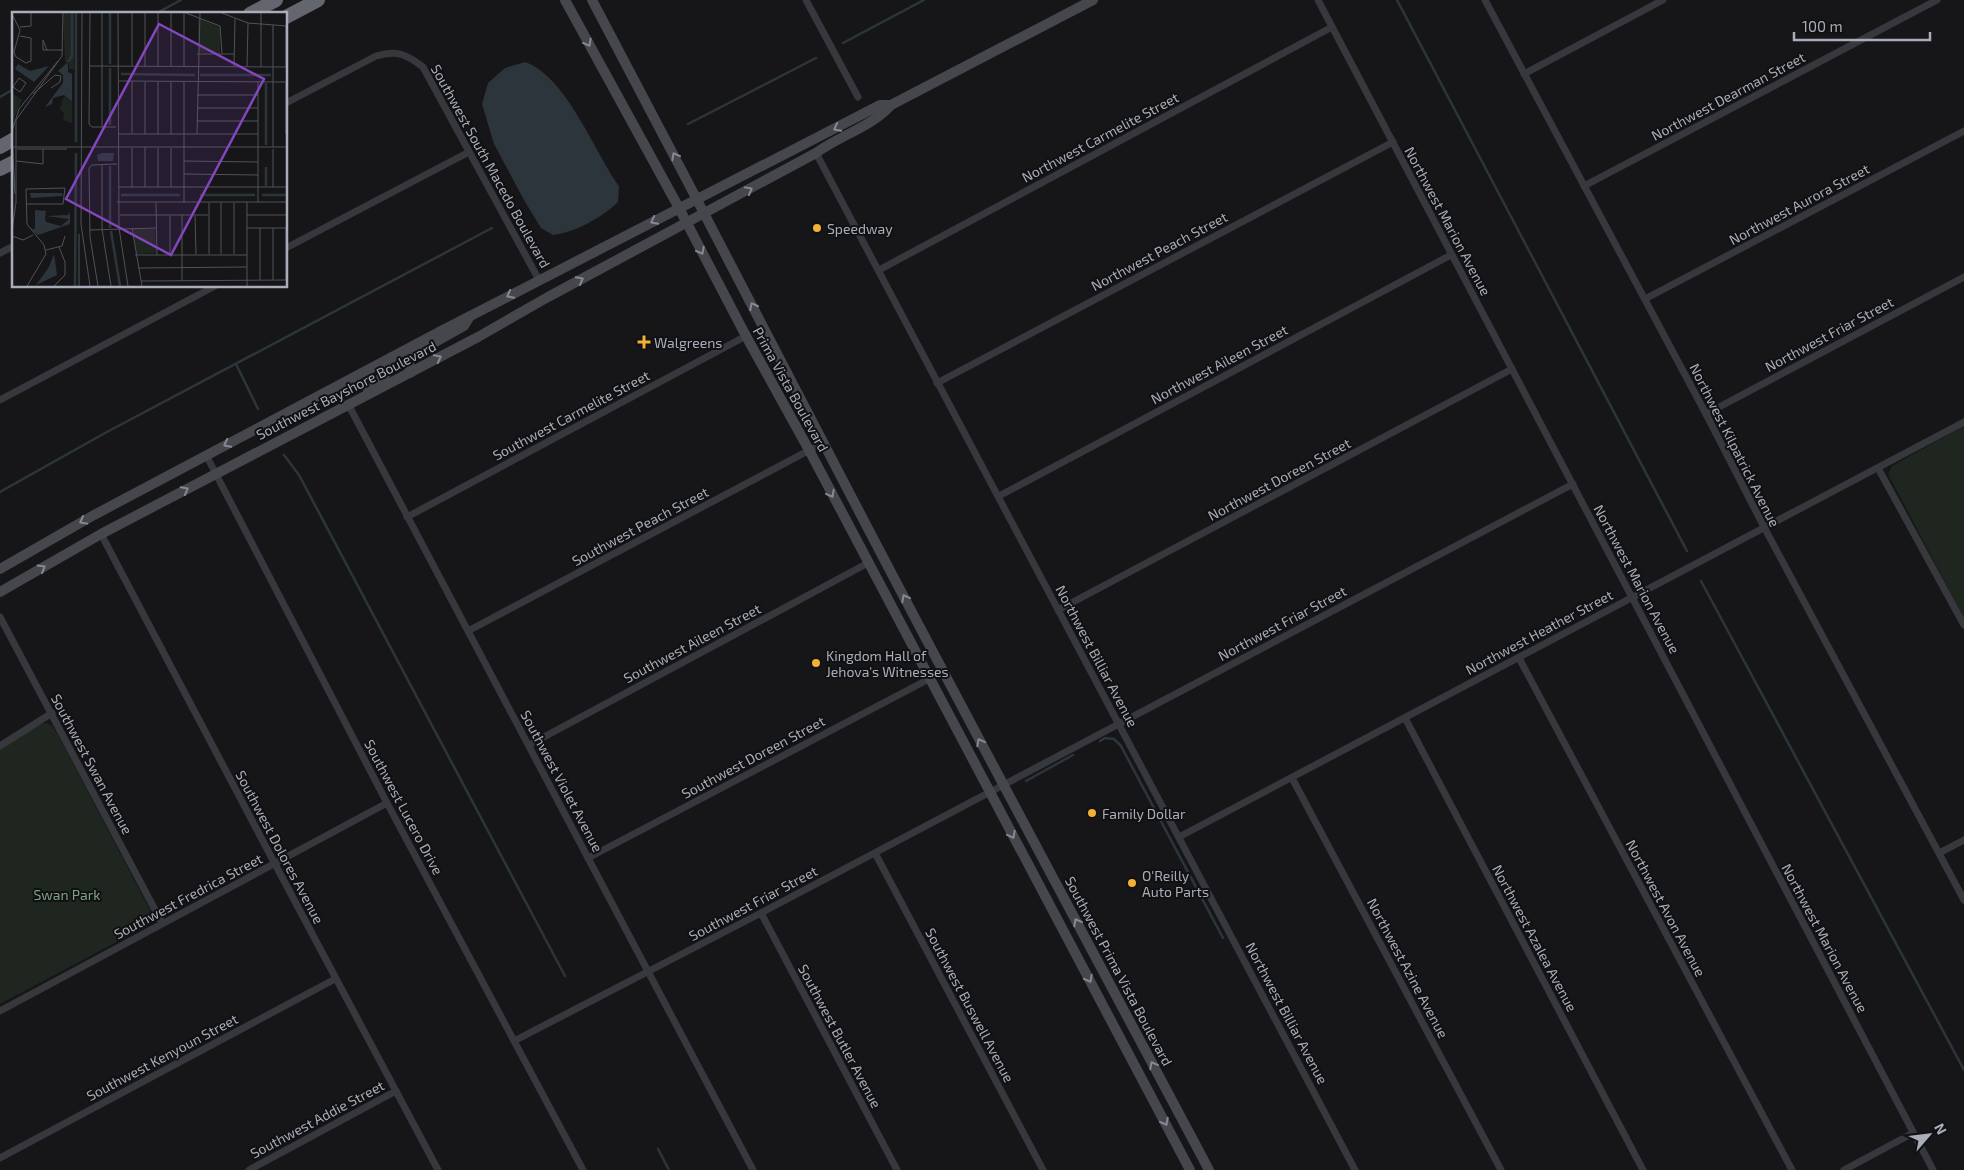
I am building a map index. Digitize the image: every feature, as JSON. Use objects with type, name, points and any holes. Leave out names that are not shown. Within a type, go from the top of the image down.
[{"type":"highway","points":[[254,12],[276,0]]},
{"type":"highway","points":[[288,16],[318,0]]},
{"type":"highway","points":[[0,146],[12,140]]},
{"type":"highway","points":[[0,169],[12,163]]},
{"type":"main road","name":"Prima Vista Boulevard","points":[[565,0],[809,450],[989,792]]},
{"type":"main road","name":"Prima Vista Boulevard","points":[[592,0],[706,214],[823,443],[1003,785]]},
{"type":"main road","points":[[891,105],[1093,0]]},
{"type":"main road","name":"Southwest Bayshore Boulevard","points":[[0,569],[86,519],[539,280],[880,105],[891,105]]},
{"type":"main road","name":"Southwest Bayshore Boulevard","points":[[0,592],[101,534],[410,373],[686,222],[706,214],[884,114],[891,105]]},
{"type":"main road","points":[[410,373],[409,360],[414,354],[464,326],[470,316]]},
{"type":"main road","points":[[328,415],[335,404],[384,377],[392,366],[392,357]]},
{"type":"main road","name":"Southwest Prima Vista Boulevard","points":[[1003,785],[1209,1170]]},
{"type":"main road","points":[[989,792],[1190,1170]]},
{"type":"street","points":[[806,0],[858,97]]},
{"type":"street","name":"Northwest Marion Avenue","points":[[1318,0],[1633,596],[1933,1170]]},
{"type":"street","name":"Northwest Kilpatrick Avenue","points":[[1485,0],[1964,900]]},
{"type":"street","points":[[1524,74],[1663,0]]},
{"type":"street","name":"Northwest Dearman Street","points":[[1584,186],[1937,0]]},
{"type":"street","name":"Northwest Carmelite Street","points":[[879,270],[1332,27]]},
{"type":"street","name":"Southwest South Macedo Boulevard","points":[[288,102],[376,56],[391,52],[412,58],[423,67],[539,280]]},
{"type":"street","name":"Northwest Aurora Street","points":[[1645,299],[1964,131]]},
{"type":"street","name":"Northwest Peach Street","points":[[937,383],[1392,142]]},
{"type":"street","points":[[288,247],[469,152]]},
{"type":"street","name":"Northwest Billiar Avenue","points":[[816,153],[1355,1170]]},
{"type":"street","points":[[0,253],[12,247]]},
{"type":"street","name":"Northwest Aileen Street","points":[[999,496],[1451,254]]},
{"type":"street","name":"Northwest Friar Street","points":[[1706,414],[1964,277]]},
{"type":"street","points":[[0,400],[211,288]]},
{"type":"street","name":"Southwest Carmelite Street","points":[[407,517],[746,336]]},
{"type":"street","name":"Northwest Doreen Street","points":[[1058,610],[1512,369]]},
{"type":"street","name":"Southwest Violet Avenue","points":[[348,404],[753,1170]]},
{"type":"street","name":"Northwest Heather Street","points":[[1180,837],[1964,422]]},
{"type":"street","name":"Southwest Peach Street","points":[[468,631],[823,443]]},
{"type":"street","name":"Southwest Lucero Drive","points":[[206,455],[387,803],[583,1170]]},
{"type":"street","points":[[1878,468],[1964,625]]},
{"type":"street","name":"Northwest Friar Street","points":[[1003,785],[1573,484]]},
{"type":"street","name":"Southwest Dolores Avenue","points":[[101,534],[274,864],[438,1170]]},
{"type":"street","name":"Southwest Aileen Street","points":[[529,745],[868,563]]},
{"type":"street","name":"Southwest Swan Avenue","points":[[0,617],[162,923]]},
{"type":"street","name":"Northwest Avon Avenue","points":[[1519,658],[1792,1170]]},
{"type":"street","name":"Southwest Doreen Street","points":[[588,858],[929,679]]},
{"type":"street","points":[[0,746],[52,713]]},
{"type":"street","name":"Northwest Azalea Avenue","points":[[1405,718],[1643,1170]]},
{"type":"street","name":"Northwest Azine Avenue","points":[[1292,778],[1501,1170]]},
{"type":"street","name":"Southwest Friar Street","points":[[514,1041],[1003,785]]},
{"type":"street","name":"Southwest Fredrica Street","points":[[0,1011],[387,803]]},
{"type":"street","points":[[1939,853],[1964,840]]},
{"type":"street","name":"Southwest Buswell Avenue","points":[[875,852],[1043,1170]]},
{"type":"street","name":"Southwest Butler Avenue","points":[[761,913],[896,1170]]},
{"type":"street","name":"Southwest Kenyoun Street","points":[[0,1158],[335,979]]},
{"type":"street","name":"Southwest Addie Street","points":[[249,1170],[396,1091]]},
{"type":"street","points":[[1844,1170],[1914,1133]]},
{"type":"green space","points":[[1964,426],[1964,618],[1888,474],[1892,466]]},
{"type":"green space","name":"Swan Park","points":[[47,723],[52,726],[58,735],[150,913],[147,922],[139,930],[0,1004],[0,749],[40,724]]},
{"type":"shaded area","points":[[525,62],[540,70],[566,98],[619,186],[618,202],[611,208],[588,223],[570,231],[553,235],[541,228],[524,200],[494,144],[482,104],[488,83],[505,68]]},
{"type":"waterway","points":[[159,12],[181,0]]},
{"type":"waterway","points":[[843,43],[924,0]]},
{"type":"waterway","points":[[1397,0],[1687,551]]},
{"type":"waterway","points":[[688,124],[816,58]]},
{"type":"waterway","points":[[0,97],[12,90]]},
{"type":"waterway","points":[[0,492],[105,433],[492,228]]},
{"type":"waterway","points":[[236,364],[258,409]]},
{"type":"waterway","points":[[284,455],[299,475],[565,976]]},
{"type":"waterway","points":[[1701,581],[1964,1070]]},
{"type":"waterway","points":[[1100,741],[1105,738],[1114,739],[1121,746],[1223,938]]},
{"type":"waterway","points":[[1026,781],[1073,755]]},
{"type":"waterway","points":[[658,1149],[669,1170]]},
{"type":"place","name":"Speedway","points":[[817,228]]},
{"type":"place","name":"Walgreens","points":[[644,342]]},
{"type":"place","name":"Kingdom Hall of Jehova's Witnesses","points":[[816,663]]},
{"type":"place","name":"Family Dollar","points":[[1092,813]]},
{"type":"place","name":"O'Reilly Auto Parts","points":[[1132,883]]}]
